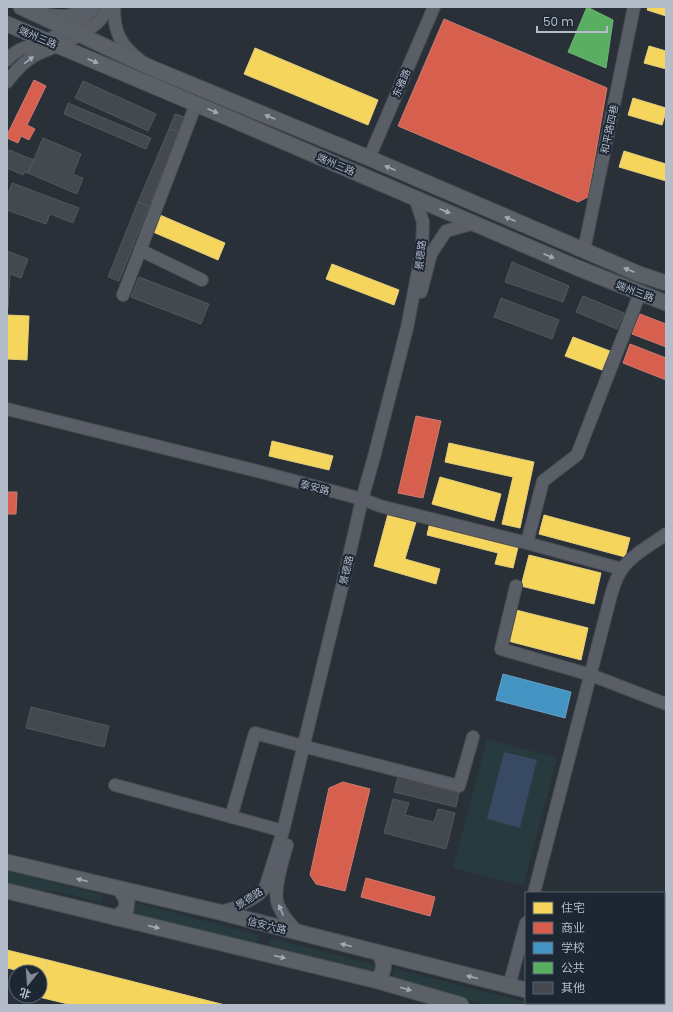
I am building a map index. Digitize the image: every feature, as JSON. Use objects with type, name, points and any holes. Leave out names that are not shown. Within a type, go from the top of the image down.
[{"type":"main road","name":"端州三路","points":[[22,7],[149,67],[369,158],[639,274],[666,283]]},
{"type":"main road","name":"端州三路","points":[[7,24],[578,268],[666,303]]},
{"type":"main road","points":[[234,120],[241,105]]},
{"type":"main road","name":"信安六路","points":[[7,862],[219,912],[525,990]]},
{"type":"main road","points":[[116,918],[126,910],[127,900],[120,889]]},
{"type":"main road","points":[[7,891],[378,981],[461,1005]]},
{"type":"main road","points":[[378,981],[385,965],[380,953]]},
{"type":"street","points":[[22,7],[51,16],[64,16],[79,12],[89,7]]},
{"type":"street","points":[[74,32],[80,22],[94,7]]},
{"type":"street","points":[[7,82],[28,60],[52,43],[74,32],[92,26],[100,19],[108,7]]},
{"type":"street","points":[[114,7],[114,17],[118,35],[124,45],[149,67]]},
{"type":"street","name":"东雅路","points":[[369,158],[434,7]]},
{"type":"street","name":"和平路四巷","points":[[584,250],[634,7]]},
{"type":"street","points":[[7,60],[11,55],[20,49],[52,43]]},
{"type":"street","points":[[123,295],[196,104]]},
{"type":"street","name":"景德路","points":[[298,932],[284,915],[277,900],[277,883],[374,457],[407,328],[422,250],[423,222],[415,198]]},
{"type":"street","name":"景德路","points":[[365,500],[431,254],[446,231],[475,223]]},
{"type":"street","points":[[140,250],[202,280]]},
{"type":"street","points":[[527,543],[543,481],[577,455],[640,293]]},
{"type":"street","name":"泰安路","points":[[7,409],[254,470],[365,500],[387,508],[527,543],[622,569]]},
{"type":"street","points":[[534,892],[611,595],[618,576],[627,563],[637,554],[666,534]]},
{"type":"street","points":[[516,586],[501,649],[591,675],[666,704]]},
{"type":"street","points":[[232,817],[255,733],[459,786],[473,738]]},
{"type":"street","name":"景德路","points":[[219,912],[234,908],[258,895],[265,888],[307,747]]},
{"type":"street","points":[[114,785],[283,831]]},
{"type":"street","points":[[509,986],[525,927]]},
{"type":"green space","points":[[487,739],[557,758],[523,886],[453,868]]},
{"type":"green space","points":[[7,871],[103,895],[102,902],[58,892],[7,884]]},
{"type":"green space","points":[[124,900],[259,935],[256,946],[122,911]]},
{"type":"green space","points":[[270,938],[376,965],[373,977],[268,949]]},
{"type":"green space","points":[[395,969],[525,1002],[525,1004],[539,1005],[489,1005],[392,981]]},
{"type":"water","points":[[504,752],[537,760],[520,828],[487,819]]},
{"type":"building: 住宅","points":[[648,7],[666,7],[666,16],[647,10]]},
{"type":"building: 住宅","points":[[649,46],[666,51],[666,69],[644,63]]},
{"type":"building: 住宅","points":[[255,48],[378,100],[368,125],[244,74]]},
{"type":"building: 住宅","points":[[633,98],[666,108],[662,125],[628,115]]},
{"type":"building: 住宅","points":[[624,151],[666,164],[666,181],[619,167]]},
{"type":"building: 住宅","points":[[160,215],[225,243],[218,260],[153,232]]},
{"type":"building: 住宅","points":[[332,264],[399,290],[394,305],[326,279]]},
{"type":"building: 住宅","points":[[7,315],[29,316],[27,360],[7,359]]},
{"type":"building: 住宅","points":[[573,337],[610,351],[602,370],[565,356]]},
{"type":"building: 住宅","points":[[272,441],[333,456],[329,470],[269,456]]},
{"type":"building: 住宅","points":[[449,443],[534,462],[520,528],[502,524],[513,477],[445,462]]},
{"type":"building: 住宅","points":[[440,477],[501,494],[494,521],[432,504]]},
{"type":"building: 住宅","points":[[388,514],[416,522],[405,559],[440,569],[436,584],[374,566]]},
{"type":"building: 住宅","points":[[544,515],[630,538],[625,557],[539,534]]},
{"type":"building: 住宅","points":[[430,522],[519,543],[513,568],[495,564],[498,553],[427,535]]},
{"type":"building: 住宅","points":[[529,555],[601,573],[594,604],[521,586]]},
{"type":"building: 住宅","points":[[516,610],[588,628],[581,660],[508,641]]},
{"type":"building: 住宅","points":[[666,925],[665,968],[665,926]]},
{"type":"building: 住宅","points":[[7,950],[48,960],[47,964],[8,964],[7,968]]},
{"type":"building: 住宅","points":[[48,960],[225,1005],[72,1005],[48,999]]},
{"type":"building: 商业","points":[[444,19],[607,88],[588,197],[578,202],[398,126]]},
{"type":"building: 商业","points":[[34,80],[46,86],[27,125],[35,129],[29,140],[21,136],[18,143],[7,138],[7,135]]},
{"type":"building: 商业","points":[[640,314],[666,324],[666,347],[632,334]]},
{"type":"building: 商业","points":[[630,344],[666,358],[666,380],[623,363]]},
{"type":"building: 商业","points":[[416,416],[441,421],[423,498],[398,493]]},
{"type":"building: 商业","points":[[7,492],[17,492],[16,514],[7,514]]},
{"type":"building: 商业","points":[[343,782],[370,789],[345,891],[316,884],[310,875],[329,788]]},
{"type":"building: 商业","points":[[366,878],[435,897],[430,916],[361,897]]},
{"type":"building: 学校","points":[[503,674],[571,692],[565,718],[496,700]]},
{"type":"building: 公共","points":[[587,7],[613,20],[606,68],[568,52]]},
{"type":"building: 其他","points":[[83,81],[156,114],[148,131],[75,98]]},
{"type":"building: 其他","points":[[68,103],[151,138],[146,149],[64,114]]},
{"type":"building: 其他","points":[[175,114],[185,117],[179,132],[169,129]]},
{"type":"building: 其他","points":[[169,129],[179,132],[149,206],[138,202]]},
{"type":"building: 其他","points":[[43,138],[81,154],[73,174],[83,178],[77,194],[28,173]]},
{"type":"building: 其他","points":[[9,150],[34,160],[28,173],[24,172],[23,175],[7,168],[7,154]]},
{"type":"building: 其他","points":[[12,183],[79,208],[73,223],[50,214],[46,224],[7,210],[7,197]]},
{"type":"building: 其他","points":[[138,202],[149,206],[119,281],[108,277]]},
{"type":"building: 其他","points":[[7,251],[28,259],[21,278],[10,274],[8,309],[7,309]]},
{"type":"building: 其他","points":[[512,262],[569,286],[563,302],[505,282]]},
{"type":"building: 其他","points":[[139,277],[209,304],[201,324],[131,297]]},
{"type":"building: 其他","points":[[583,296],[624,313],[617,329],[576,312]]},
{"type":"building: 其他","points":[[501,298],[559,320],[552,339],[494,317]]},
{"type":"building: 其他","points":[[31,707],[109,726],[104,747],[26,728]]},
{"type":"building: 其他","points":[[399,773],[460,788],[456,807],[394,792]]},
{"type":"building: 其他","points":[[393,799],[409,803],[405,815],[434,822],[438,809],[455,813],[446,849],[384,833]]}]
